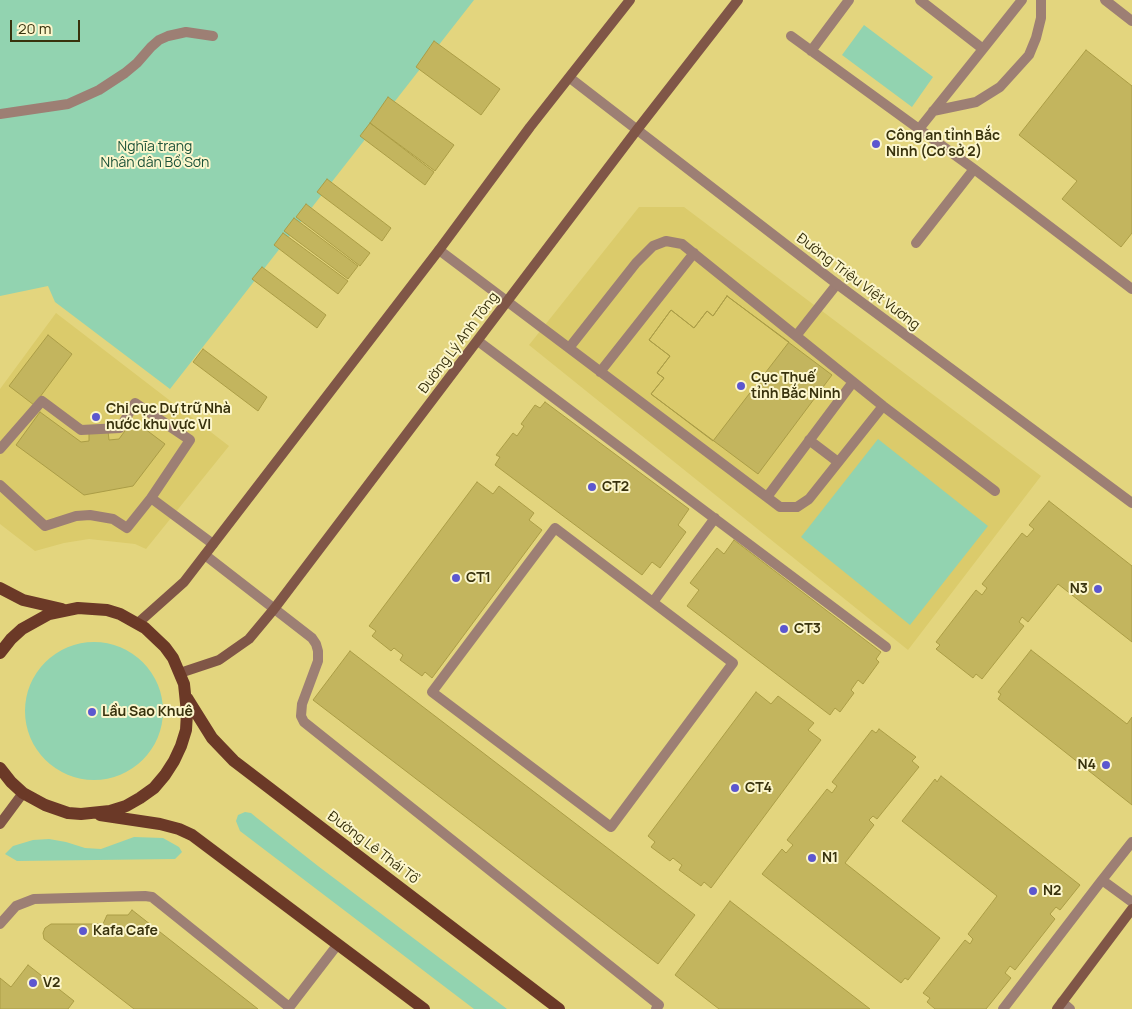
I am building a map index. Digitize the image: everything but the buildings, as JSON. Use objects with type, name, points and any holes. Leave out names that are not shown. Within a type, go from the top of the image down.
[{"type":"main road","points":[[138,623],[178,589],[205,555],[439,250],[530,127],[630,0]]},
{"type":"main road","name":"Đường Lý Anh Tông","points":[[180,673],[211,663],[249,640],[478,341],[636,130],[738,0]]},
{"type":"main road","points":[[0,588],[23,600],[64,610]]},
{"type":"main road","points":[[0,653],[22,629],[50,614],[78,608],[107,610],[138,623],[156,637],[173,658],[180,673],[186,697],[186,730],[174,761],[154,788],[133,802],[110,811],[93,814]]},
{"type":"main road","name":"Đường Lê Thái Tổ","points":[[186,697],[212,738],[234,761],[559,1009]]},
{"type":"main road","points":[[0,768],[23,793],[56,810],[160,824],[192,835],[424,1009]]},
{"type":"main road","points":[[0,824],[23,793]]},
{"type":"main road","points":[[1063,1007],[1132,909]]},
{"type":"street","points":[[811,51],[849,0]]},
{"type":"street","points":[[920,0],[983,48]]},
{"type":"street","points":[[919,129],[1022,0]]},
{"type":"street","points":[[933,112],[976,102],[1000,87],[1028,55],[1036,38],[1041,18],[1041,0]]},
{"type":"street","points":[[1105,0],[1132,21]]},
{"type":"street","points":[[0,114],[68,104],[99,90],[138,63],[151,47],[159,40],[168,36],[186,32],[213,36]]},
{"type":"street","points":[[791,36],[974,169],[1132,289]]},
{"type":"street","name":"Đường Triệu Việt Vương","points":[[570,78],[837,284],[1132,503]]},
{"type":"street","points":[[916,243],[974,169]]},
{"type":"street","points":[[569,348],[636,263],[653,246],[666,241],[682,244],[883,406],[995,491]]},
{"type":"street","points":[[439,250],[780,508],[797,507],[809,499],[883,406]]},
{"type":"street","points":[[600,372],[694,253]]},
{"type":"street","points":[[796,336],[837,284]]},
{"type":"street","points":[[478,341],[886,647]]},
{"type":"street","points":[[767,497],[853,382]]},
{"type":"street","points":[[0,449],[42,401],[81,430],[120,428],[135,404],[190,440],[151,498],[127,528],[113,519],[90,515],[76,516],[45,526],[0,484]]},
{"type":"street","points":[[810,440],[838,462]]},
{"type":"street","points":[[151,498],[213,544]]},
{"type":"street","points":[[653,602],[715,518]]},
{"type":"street","points":[[555,528],[653,602],[733,663],[611,827],[432,692],[555,528]]},
{"type":"street","points":[[205,555],[312,638],[318,651],[318,661],[301,710],[304,722],[660,1008]]},
{"type":"street","points":[[1003,1009],[1132,842]]},
{"type":"street","points":[[1102,880],[1132,902]]},
{"type":"street","points":[[0,924],[16,906],[34,899],[152,897],[288,1008],[338,944]]},
{"type":"shaded area","name":"Cục Thuế tỉnh Bắc Ninh","points":[[639,207],[684,207],[1041,476],[908,650],[529,345]]},
{"type":"shaded area","name":"Chi cục Dự trữ Nhà nước khu vực VI","points":[[56,313],[229,446],[146,549],[135,544],[89,539],[64,543],[35,551],[0,524],[0,389]]},
{"type":"green space","name":"Nghĩa trang Nhân dân Bồ Sơn","points":[[0,0],[474,0],[170,389],[55,302],[48,286],[0,296]]},
{"type":"green space","points":[[864,25],[933,77],[912,107],[842,55]]},
{"type":"green space","points":[[878,439],[988,526],[910,625],[801,537]]},
{"type":"green space","points":[[94,642],[120,647],[143,662],[158,685],[163,711],[158,737],[143,760],[120,775],[94,780],[68,775],[45,760],[30,737],[25,711],[30,685],[45,662],[68,647]]},
{"type":"green space","points":[[245,812],[251,813],[507,1009],[474,1009],[240,831],[236,821],[238,815]]},
{"type":"green space","points":[[134,837],[163,838],[179,847],[182,852],[175,859],[17,861],[5,854],[13,846],[33,840],[49,839],[85,848],[101,849]]},
{"type":"place","name":"Công an tỉnh Bắc Ninh (Cơ sở 2)","points":[[876,144]]},
{"type":"place","name":"Cục Thuế tỉnh Bắc Ninh","points":[[741,386]]},
{"type":"place","name":"Chi cục Dự trữ Nhà nước khu vực VI","points":[[96,417]]},
{"type":"place","name":"CT2","points":[[592,487]]},
{"type":"place","name":"CT1","points":[[456,578]]},
{"type":"place","name":"N3","points":[[1098,589]]},
{"type":"place","name":"CT3","points":[[784,629]]},
{"type":"place","name":"Lầu Sao Khuê","points":[[92,712]]},
{"type":"place","name":"N4","points":[[1106,765]]},
{"type":"place","name":"CT4","points":[[735,788]]},
{"type":"place","name":"N1","points":[[812,858]]},
{"type":"place","name":"N2","points":[[1033,891]]},
{"type":"place","name":"Kafa Cafe","points":[[83,931]]},
{"type":"place","name":"V2","points":[[33,983]]}]
